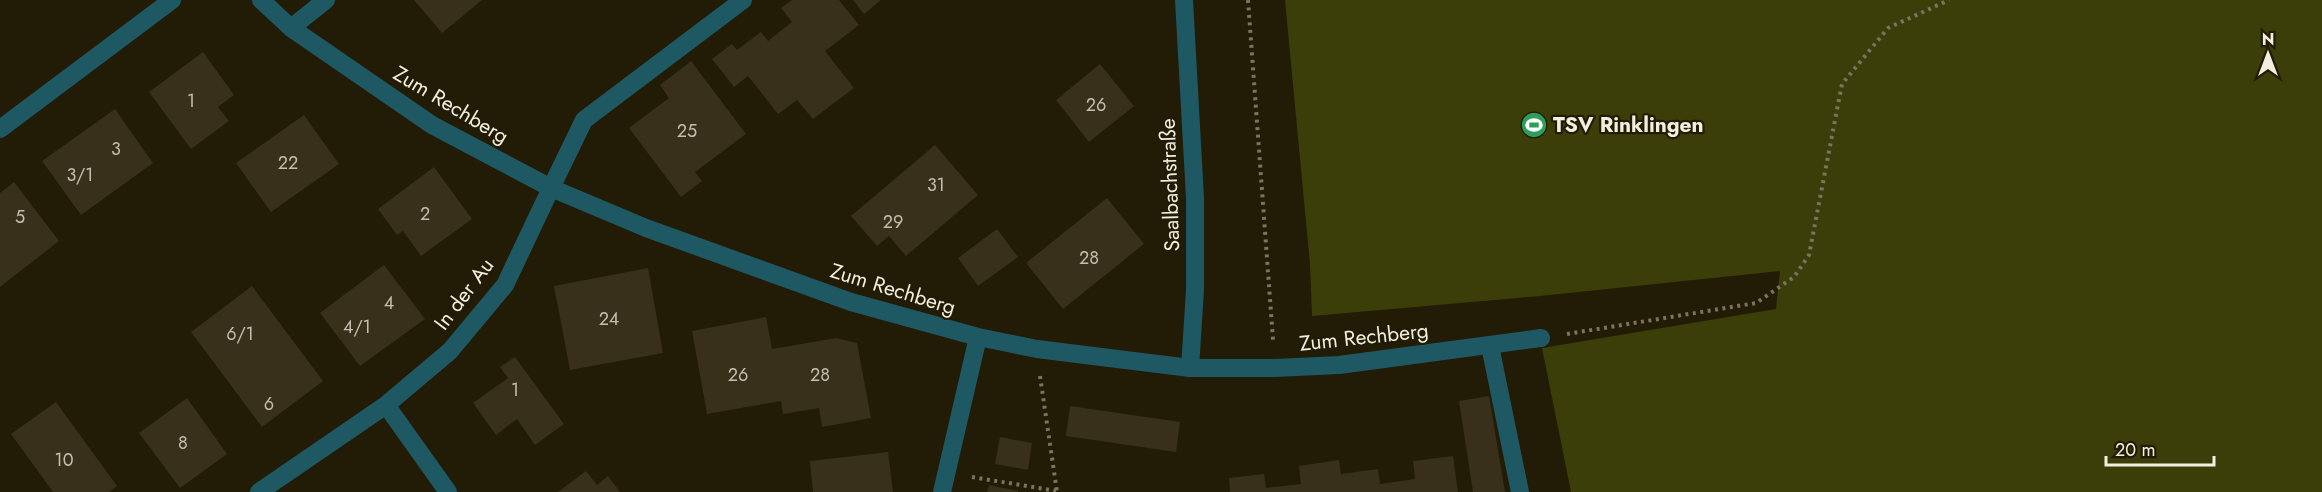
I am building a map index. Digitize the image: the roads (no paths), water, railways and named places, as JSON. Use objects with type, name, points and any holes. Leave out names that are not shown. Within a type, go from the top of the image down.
[{"type":"street","points":[[0,129],[172,0]]},
{"type":"street","name":"Zum Rechberg","points":[[261,0],[291,28],[432,125],[551,188],[646,228],[851,302],[978,337],[1037,348],[1190,368],[1339,365],[1541,338]]},
{"type":"street","points":[[291,28],[326,0]]},
{"type":"street","name":"In der Au","points":[[260,492],[386,405],[450,351],[505,285],[584,120],[743,0]]},
{"type":"street","name":"Saalbachstraße","points":[[1184,0],[1196,198],[1195,290],[1190,368]]},
{"type":"street","points":[[942,492],[978,337]]},
{"type":"street","points":[[1490,346],[1520,492]]},
{"type":"street","points":[[386,405],[448,492]]},
{"type":"place","name":"TSV Rinklingen","points":[[1534,125]]}]
